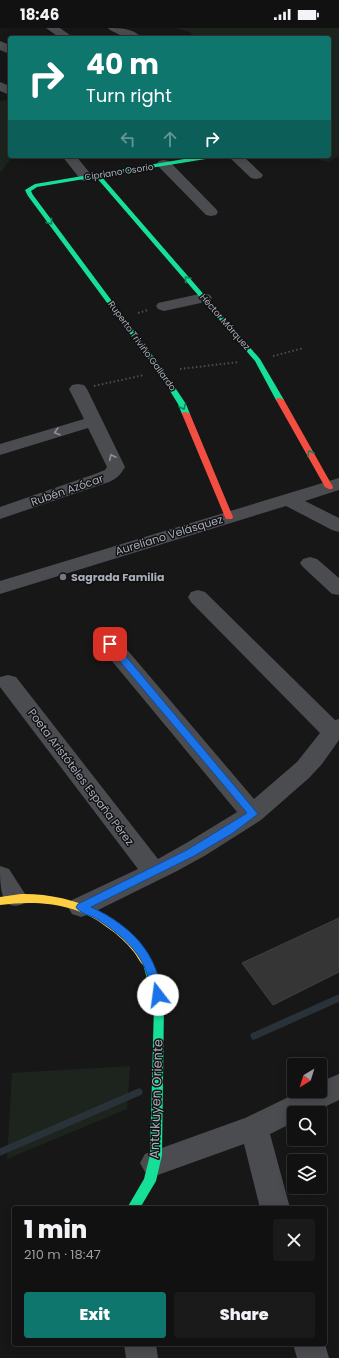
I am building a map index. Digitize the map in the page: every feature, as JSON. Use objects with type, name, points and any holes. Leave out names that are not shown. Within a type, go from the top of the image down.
[{"type":"street","points":[[52,28],[65,36]]},
{"type":"street","points":[[114,28],[132,36]]},
{"type":"street","name":"Héctor Márquez","points":[[70,158],[92,176],[204,298],[258,360],[334,485]]},
{"type":"street","name":"Cipriano Osorio","points":[[28,190],[35,186],[200,158]]},
{"type":"street","points":[[236,158],[256,175]]},
{"type":"street","points":[[164,164],[211,212]]},
{"type":"street","name":"Ruperto Triviño Gallardo","points":[[28,190],[30,195],[162,372],[182,404],[229,517]]},
{"type":"street","points":[[164,306],[204,298]]},
{"type":"street","name":"Rubén Azócar","points":[[0,513],[112,474],[116,467],[78,389]]},
{"type":"street","points":[[0,450],[94,421]]},
{"type":"street","name":"Aureliano Velásquez","points":[[0,588],[334,485]]},
{"type":"street","points":[[287,499],[339,526]]},
{"type":"street","points":[[310,563],[339,589]]},
{"type":"street","points":[[81,907],[202,847],[253,814],[302,771],[336,730],[198,597]]},
{"type":"street","points":[[110,644],[253,814]]},
{"type":"street","name":"Poeta Aristóteles España Pérez","points":[[8,682],[154,872]]},
{"type":"street","points":[[0,876],[7,899]]},
{"type":"street","name":"Antukuyen Oriente","points":[[7,899],[42,898],[61,901],[97,914],[132,942],[141,951],[148,963],[158,995],[158,1087],[155,1163],[151,1178],[133,1206]]},
{"type":"street","points":[[155,1163],[254,1128],[339,1086]]},
{"type":"street","points":[[254,1128],[274,1206]]},
{"type":"street","points":[[140,1346],[142,1358]]},
{"type":"street","points":[[310,1346],[313,1358]]},
{"type":"path","points":[[122,318],[164,306]]},
{"type":"path","points":[[78,389],[162,372],[258,360],[304,348]]},
{"type":"shaded area","points":[[176,28],[339,28],[339,158],[338,156],[328,162],[313,158],[331,158],[331,36],[194,36],[189,32]]},
{"type":"shaded area","points":[[8,99],[8,158],[11,158],[0,173],[0,101]]},
{"type":"shaded area","points":[[130,1066],[127,1109],[7,1159],[12,1073]]},
{"type":"building","points":[[339,918],[339,972],[273,1005],[242,963]]},
{"type":"waterway","points":[[254,1036],[339,998]]},
{"type":"waterway","points":[[0,1152],[139,1092]]},
{"type":"traffic: fast","points":[[186,414],[182,404],[162,372],[30,195],[28,190],[35,186],[200,158]]},
{"type":"traffic: fast","points":[[97,175],[258,360],[280,400]]},
{"type":"traffic: fast","points":[[134,1206],[150,1181],[156,1155],[159,1005],[148,964]]},
{"type":"traffic: slow","points":[[0,901],[21,898],[43,898],[61,901],[79,907],[95,914],[125,935],[138,949],[148,964]]},
{"type":"traffic: jam","points":[[280,400],[329,487]]},
{"type":"traffic: jam","points":[[186,414],[229,517]]},
{"type":"place","name":"Sagrada Familia","points":[[63,577]]},
{"type":"route","points":[[110,644],[253,814],[191,853],[81,907],[97,914],[122,932],[141,951],[152,973],[158,995]]}]
